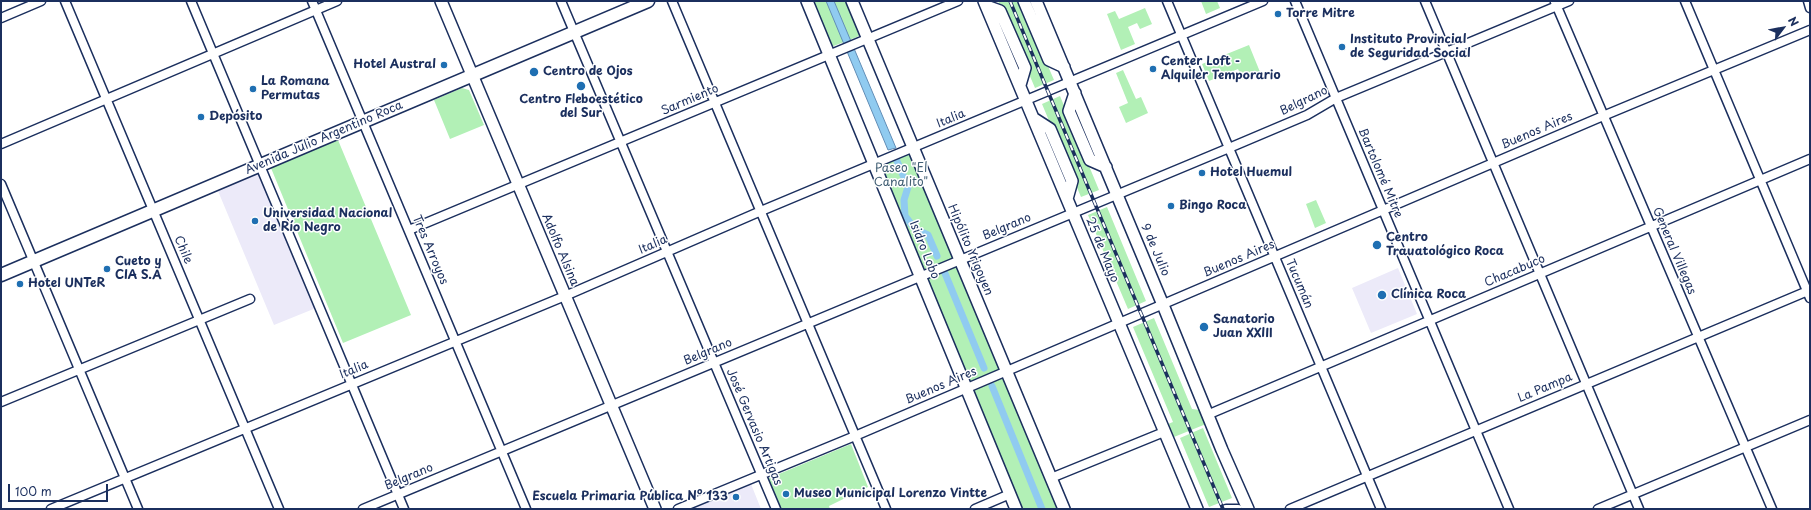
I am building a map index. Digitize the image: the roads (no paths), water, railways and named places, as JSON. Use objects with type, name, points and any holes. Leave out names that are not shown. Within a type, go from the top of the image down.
[{"type":"main road","name":"Adolfo Alsina","points":[[441,1],[655,509]]},
{"type":"main road","name":"Avenida Julio Argentino Roca","points":[[1,266],[32,257],[471,73],[573,29],[632,1]]},
{"type":"main road","name":"Avenida Julio Argentino Roca","points":[[573,29],[648,1]]},
{"type":"main road","name":"Isidro Lobo","points":[[807,1],[1016,509]]},
{"type":"main road","name":"Hipólito Yrigoyen","points":[[852,1],[1064,509]]},
{"type":"main road","points":[[1024,1],[1049,60],[1064,67]]},
{"type":"main road","name":"9 de Julio","points":[[1036,1],[1248,509]]},
{"type":"main road","points":[[985,4],[1000,11],[1025,68],[1020,86],[1026,100]]},
{"type":"main road","name":"25 de Mayo","points":[[1026,100],[1033,118],[1050,129],[1072,181],[1067,199],[1197,509]]},
{"type":"main road","name":"Avenida Julio Argentino Roca","points":[[1,275],[32,257]]},
{"type":"street","points":[[1,18],[41,1]]},
{"type":"street","name":"Chile","points":[[65,1],[279,509]]},
{"type":"street","points":[[190,1],[404,509]]},
{"type":"street","name":"Tres Arroyos","points":[[312,1],[526,509]]},
{"type":"street","points":[[1,144],[337,1]]},
{"type":"street","name":"José Gervasio Artigas","points":[[561,1],[776,509]]},
{"type":"street","points":[[672,1],[886,509]]},
{"type":"street","name":"Sarmiento","points":[[409,230],[958,1]]},
{"type":"street","name":"Tucumán","points":[[1167,1],[1381,509]]},
{"type":"street","name":"Italia","points":[[51,509],[62,507],[125,478],[565,296],[761,211],[1263,1]]},
{"type":"street","name":"Bartolomé Mitre","points":[[1295,1],[1509,509]]},
{"type":"street","points":[[1425,1],[1639,509]]},
{"type":"street","name":"Belgrano","points":[[364,509],[1229,148],[1307,115],[1336,98],[1448,53],[1556,4],[1569,1]]},
{"type":"street","points":[[1685,1],[1760,181],[1809,293]]},
{"type":"street","points":[[1808,1],[1810,8]]},
{"type":"street","name":"General Villegas","points":[[1556,4],[1772,509]]},
{"type":"street","name":"Buenos Aires","points":[[678,509],[762,476],[1603,116],[1810,30]]},
{"type":"street","name":"Chacabuco","points":[[1208,415],[1810,159]]},
{"type":"street","points":[[1,184],[138,509]]},
{"type":"street","name":"La Pampa","points":[[1290,509],[1368,478],[1697,336],[1809,293]]},
{"type":"street","points":[[1,402],[250,299]]},
{"type":"street","points":[[1598,509],[1810,420]]},
{"type":"street","points":[[1051,478],[1164,432]]},
{"type":"street","points":[[975,509],[1010,494]]},
{"type":"street","points":[[1226,509],[1238,509]]},
{"type":"water","points":[[826,1],[834,1],[896,148],[888,150]]},
{"type":"waterway","points":[[897,161],[908,187],[904,200],[905,216],[915,229],[928,235],[937,256]]},
{"type":"waterway","points":[[944,271],[984,368]]},
{"type":"waterway","points":[[992,386],[1042,509]]},
{"type":"railway","points":[[1010,1],[1223,509]]},
{"type":"place","name":"Torre Mitre","points":[[1278,14]]},
{"type":"place","name":"Instituto Provincial de Seguridad Social","points":[[1342,47]]},
{"type":"place","name":"Hotel Austral","points":[[444,65]]},
{"type":"place","name":"Center Loft - Alquiler Temporario","points":[[1153,69]]},
{"type":"place","name":"Centro de Ojos","points":[[534,72]]},
{"type":"place","name":"Centro Fleboestético del Sur","points":[[581,86]]},
{"type":"place","name":"La Romana Permutas","points":[[253,89]]},
{"type":"place","name":"Depósito","points":[[201,117]]},
{"type":"place","name":"Hotel Huemul","points":[[1202,173]]},
{"type":"place","name":"Bingo Roca","points":[[1171,206]]},
{"type":"place","name":"Universidad Nacional de Río Negro","points":[[255,221]]},
{"type":"place","name":"Centro Trauatológico Roca","points":[[1377,245]]},
{"type":"place","name":"Cueto y CIA S.A","points":[[107,269]]},
{"type":"place","name":"Hotel UNTeR","points":[[20,284]]},
{"type":"place","name":"Clínica Roca","points":[[1382,295]]},
{"type":"place","name":"Sanatorio Juan XXIII","points":[[1204,327]]},
{"type":"place","name":"Museo Municipal Lorenzo Vintte","points":[[786,494]]},
{"type":"place","name":"Escuela Primaria Pública Nº 133","points":[[736,497]]},
{"type":"park label","name":"Paseo \"El Canalito\"","points":[[901,176]]}]
